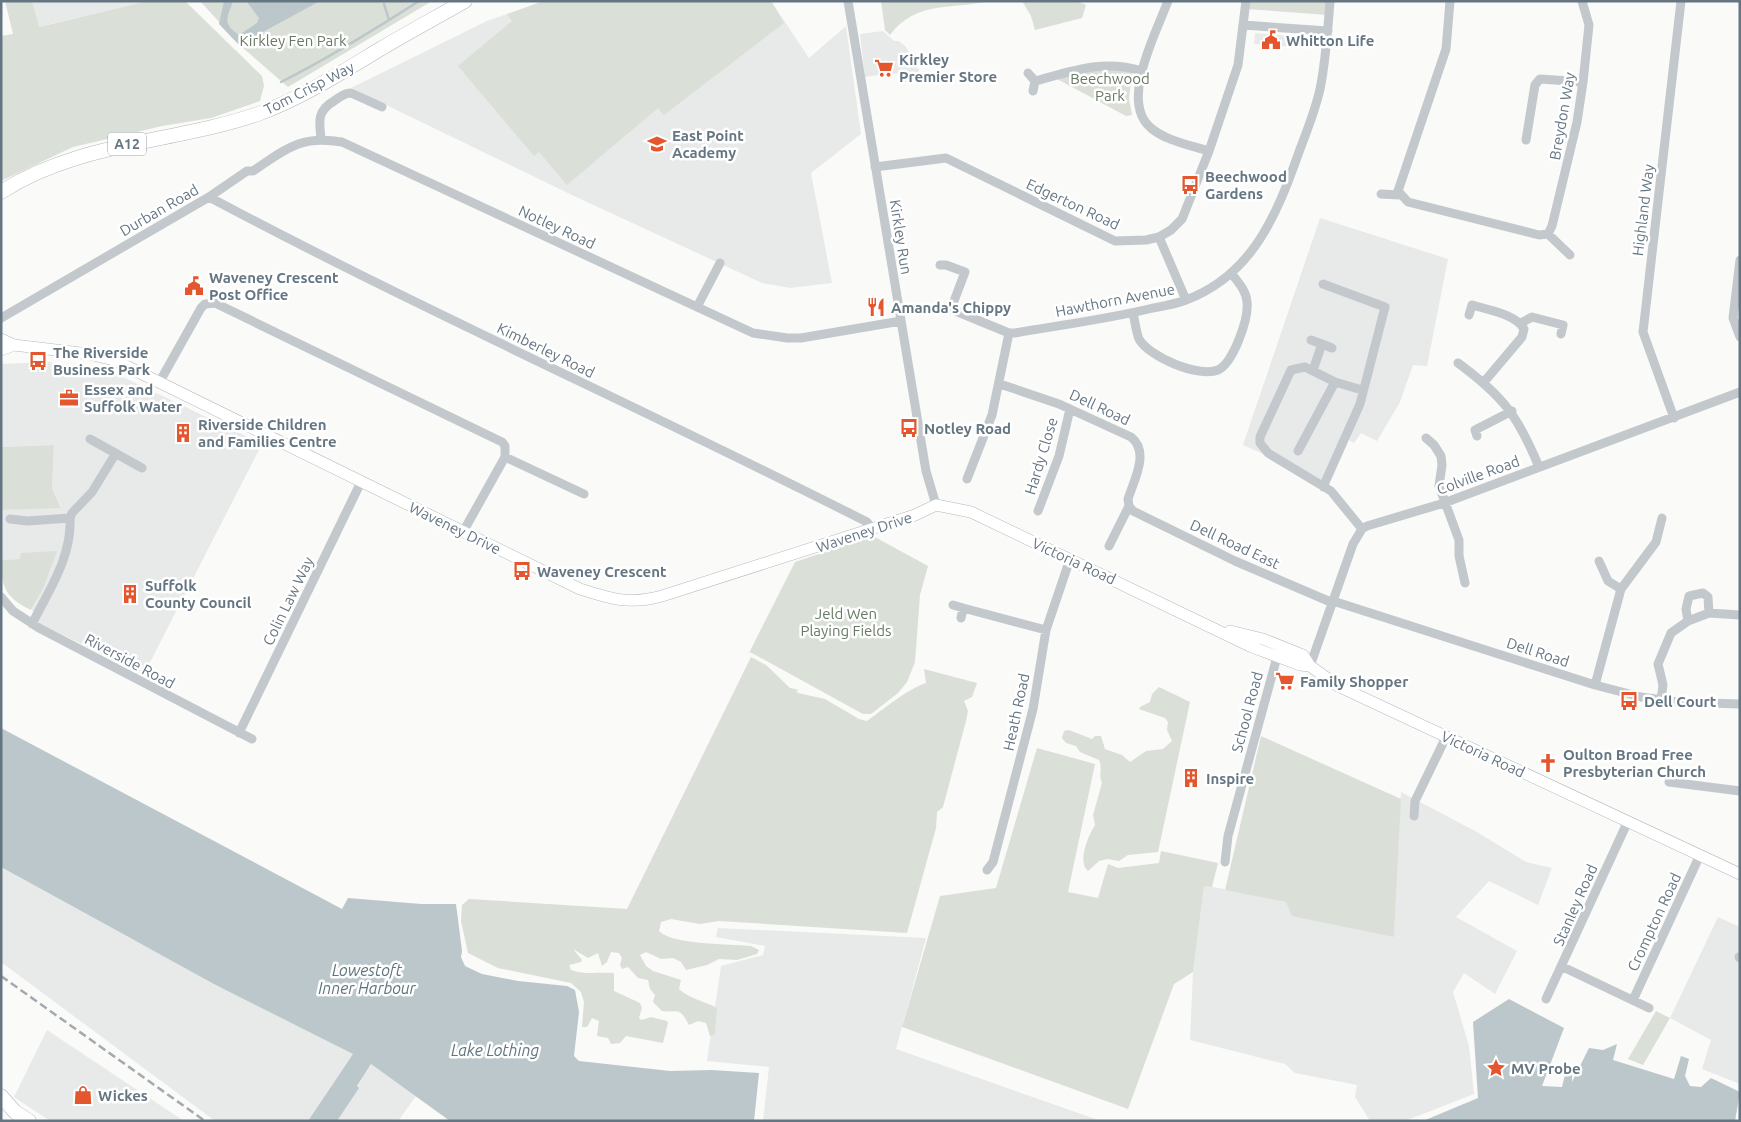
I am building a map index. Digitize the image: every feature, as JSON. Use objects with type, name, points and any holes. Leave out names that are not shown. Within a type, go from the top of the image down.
[{"type":"highway","name":"Tom Crisp Way","points":[[1,192],[63,162],[105,149],[222,126],[277,107],[326,82],[465,1]]},
{"type":"highway","points":[[1,1096],[16,1112],[29,1121]]},
{"type":"main road","name":"Waveney Drive","points":[[1,339],[14,345],[106,358],[580,589],[634,602],[662,596],[915,515],[936,505]]},
{"type":"main road","name":"Waveney Drive","points":[[1,350],[14,345]]},
{"type":"main road","name":"Victoria Road","points":[[936,505],[971,512],[1252,647],[1300,665],[1310,666]]},
{"type":"main road","name":"Victoria Road","points":[[1209,625],[1263,639],[1303,655],[1310,666],[1338,686],[1740,874]]},
{"type":"street","name":"Kirkley Run","points":[[848,1],[926,471],[936,505]]},
{"type":"street","points":[[1168,1],[1138,86],[1138,101],[1141,114],[1150,127],[1160,135],[1209,152]]},
{"type":"street","name":"Edgerton Road","points":[[876,167],[946,158],[1114,241],[1146,240],[1159,237],[1172,230],[1182,219],[1209,152],[1238,65],[1246,1]]},
{"type":"street","name":"Hawthorn Avenue","points":[[1009,333],[1133,313],[1186,300],[1206,290],[1243,263],[1259,242],[1280,205],[1314,110],[1321,85],[1330,1]]},
{"type":"street","points":[[1450,1],[1446,49],[1400,180],[1398,191],[1408,202],[1539,235],[1548,234],[1570,255]]},
{"type":"street","name":"Breydon Way","points":[[1548,234],[1552,226],[1577,122],[1583,82],[1589,25],[1582,1]]},
{"type":"street","name":"Highland Way","points":[[1674,418],[1643,332],[1681,1]]},
{"type":"street","points":[[1243,25],[1328,31]]},
{"type":"street","points":[[1035,81],[1102,66],[1123,65],[1142,71]]},
{"type":"street","points":[[1028,73],[1035,81]]},
{"type":"street","points":[[1526,140],[1535,85],[1540,79],[1583,82]]},
{"type":"street","points":[[1032,91],[1035,81]]},
{"type":"street","points":[[321,138],[320,112],[324,106],[346,93],[352,92],[382,107]]},
{"type":"street","name":"Durban Road","points":[[1,318],[13,316],[209,197],[247,171],[253,171],[286,149],[304,141],[321,138]]},
{"type":"street","name":"Notley Road","points":[[321,138],[342,142],[753,333],[801,338],[901,321]]},
{"type":"street","points":[[1381,194],[1400,195]]},
{"type":"street","name":"Kimberley Road","points":[[209,197],[400,295],[731,453],[867,522],[871,528]]},
{"type":"street","points":[[1159,237],[1186,300]]},
{"type":"street","points":[[1740,260],[1733,318],[1740,337]]},
{"type":"street","points":[[697,307],[720,263]]},
{"type":"street","points":[[940,265],[946,265],[966,272],[949,308],[1009,333],[1000,384],[990,422],[967,480]]},
{"type":"street","points":[[1133,313],[1139,339],[1154,354],[1194,371],[1207,373],[1218,370],[1228,363],[1234,351],[1247,312],[1247,301],[1243,286],[1231,273]]},
{"type":"street","points":[[1323,284],[1385,307],[1356,414],[1323,487]]},
{"type":"street","points":[[1470,315],[1473,301],[1521,323],[1524,329],[1522,337],[1484,382]]},
{"type":"street","points":[[159,383],[201,308],[205,304],[216,303],[502,442],[505,446],[505,457],[463,532]]},
{"type":"street","points":[[1521,323],[1532,317],[1563,325],[1560,334]]},
{"type":"street","points":[[1311,340],[1332,348]]},
{"type":"street","points":[[1313,370],[1322,344]]},
{"type":"street","points":[[1458,362],[1484,382],[1512,412],[1527,438],[1539,467]]},
{"type":"street","points":[[1310,666],[1353,544],[1362,529],[1336,495],[1268,453],[1260,443],[1260,436],[1291,370],[1305,366],[1335,382],[1362,390]]},
{"type":"street","points":[[1298,451],[1335,382]]},
{"type":"street","name":"Dell Road","points":[[1000,384],[1070,409],[1131,437],[1138,444],[1140,460],[1128,499],[1129,506],[1109,546]]},
{"type":"street","name":"Colville Road","points":[[1362,529],[1373,523],[1444,503],[1740,392]]},
{"type":"street","name":"Hardy Close","points":[[1038,511],[1059,456],[1070,409]]},
{"type":"street","points":[[1475,430],[1512,412]]},
{"type":"street","points":[[1426,438],[1441,456],[1442,465],[1439,486],[1459,540],[1459,556],[1466,583]]},
{"type":"street","points":[[90,439],[142,468]]},
{"type":"street","points":[[32,624],[66,555],[70,543],[70,518],[75,509],[92,492],[116,453]]},
{"type":"street","points":[[505,457],[584,494]]},
{"type":"street","name":"Colin Law Way","points":[[239,733],[361,482]]},
{"type":"street","name":"Dell Road East","points":[[1129,506],[1133,511],[1235,560],[1333,602]]},
{"type":"street","points":[[10,519],[27,521],[70,518]]},
{"type":"street","points":[[1595,685],[1621,589],[1656,542],[1662,518]]},
{"type":"street","name":"Heath Road","points":[[987,870],[993,862],[1033,709],[1046,630],[1070,559]]},
{"type":"street","points":[[1600,561],[1608,581],[1621,589]]},
{"type":"street","points":[[1688,622],[1686,609],[1689,596],[1695,593],[1704,593],[1708,597],[1709,613]]},
{"type":"street","name":"Riverside Road","points":[[1,597],[13,612],[32,624],[252,739]]},
{"type":"street","name":"Dell Road","points":[[1333,602],[1595,685],[1641,697],[1661,700],[1740,704]]},
{"type":"street","points":[[953,605],[1046,630]]},
{"type":"street","points":[[961,618],[963,608]]},
{"type":"street","points":[[1661,700],[1662,685],[1658,664],[1672,633],[1688,622],[1709,613],[1740,615]]},
{"type":"street","name":"School Road","points":[[1225,862],[1228,836],[1277,657]]},
{"type":"street","points":[[1414,816],[1415,801],[1446,737]]},
{"type":"street","points":[[1669,782],[1740,791]]},
{"type":"street","name":"Stanley Road","points":[[1546,999],[1563,966],[1628,822]]},
{"type":"street","name":"Crompton Road","points":[[1633,1000],[1700,855]]},
{"type":"street","points":[[1563,966],[1649,1008]]},
{"type":"shaded area","points":[[32,1],[148,1],[38,27]]},
{"type":"shaded area","name":"East Point Academy","points":[[544,1],[771,1],[809,58],[846,26],[861,134],[811,173],[832,283],[790,288],[762,283],[574,196],[351,88],[487,21]]},
{"type":"shaded area","points":[[883,31],[894,41],[899,41],[906,47],[919,70],[919,80],[904,82],[902,75],[892,73],[865,77],[860,34]]},
{"type":"shaded area","points":[[1255,33],[1311,38],[1310,48],[1254,44]]},
{"type":"shaded area","points":[[1320,218],[1448,259],[1427,366],[1413,365],[1400,402],[1377,441],[1361,433],[1354,443],[1343,437],[1323,481],[1243,445]]},
{"type":"shaded area","points":[[49,362],[123,377],[262,444],[144,674],[36,622],[32,609],[43,589],[21,554],[21,559],[1,560],[1,510],[61,507],[52,488],[54,445],[1,447],[1,364]]},
{"type":"shaded area","points":[[1401,792],[1477,832],[1526,862],[1552,868],[1538,905],[1489,881],[1456,917],[1517,951],[1495,994],[1464,973],[1453,992],[1469,1046],[1474,1094],[1405,1121],[1370,1121],[1355,1097],[1357,1085],[1295,1073],[1285,1064],[1190,1040],[1193,972],[1204,885],[1287,902],[1394,937]]},
{"type":"shaded area","points":[[1,867],[137,942],[353,1054],[308,1121],[215,1121],[1,962]]},
{"type":"shaded area","points":[[1718,917],[1740,927],[1740,1084],[1702,1069],[1711,1040],[1670,1018]]},
{"type":"shaded area","points":[[718,928],[926,938],[896,1049],[1101,1121],[763,1121],[769,1067],[707,1061],[721,966],[763,955],[765,946],[716,937]]},
{"type":"shaded area","points":[[47,1030],[184,1121],[50,1121],[14,1097]]},
{"type":"shaded area","points":[[371,1064],[416,1096],[398,1121],[336,1121]]},
{"type":"green space","points":[[5,1],[32,1],[39,27],[148,1],[185,1],[262,76],[264,86],[260,101],[211,118],[162,126],[73,147],[1,181],[1,36],[13,34]]},
{"type":"green space","name":"Kirkley Fen Park","points":[[200,1],[432,1],[288,87],[242,47]]},
{"type":"green space","points":[[544,1],[771,1],[784,23],[664,115],[658,108],[567,185],[539,152],[534,156],[458,66],[512,21],[507,14]]},
{"type":"green space","points":[[881,1],[989,1],[923,11],[911,16],[900,24],[890,35],[885,30]]},
{"type":"green space","points":[[1022,1],[1077,1],[1086,5],[1082,18],[1035,30],[1031,16]]},
{"type":"green space","points":[[1248,1],[1329,1],[1328,15],[1247,9]]},
{"type":"green space","name":"Beechwood Park","points":[[1119,69],[1132,73],[1129,99],[1132,115],[1126,116],[1057,79],[1083,72]]},
{"type":"green space","points":[[54,445],[52,488],[61,508],[1,510],[1,447]]},
{"type":"green space","name":"Jeld Wen Playing Fields","points":[[873,536],[928,566],[920,595],[915,662],[907,682],[898,693],[871,714],[863,714],[750,652],[748,655],[795,562]]},
{"type":"green space","points":[[57,551],[43,589],[31,610],[16,601],[4,585],[1,560],[20,559],[21,553]]},
{"type":"green space","points":[[751,657],[766,665],[790,688],[799,690],[796,691],[798,693],[825,699],[859,719],[867,721],[904,695],[926,683],[924,669],[977,683],[972,697],[964,701],[968,711],[966,721],[943,807],[937,812],[936,828],[907,933],[719,921],[700,924],[671,919],[661,922],[659,931],[666,936],[676,939],[702,943],[751,946],[759,950],[757,954],[737,960],[719,959],[707,965],[686,970],[681,962],[673,958],[661,959],[646,952],[640,955],[646,966],[653,971],[681,980],[679,989],[683,992],[692,998],[717,1008],[715,1034],[710,1036],[706,1023],[698,1021],[689,1025],[681,1013],[662,1011],[653,1002],[655,995],[650,989],[648,980],[638,978],[628,967],[622,969],[620,965],[622,958],[619,953],[611,952],[607,962],[602,966],[598,953],[588,958],[573,949],[582,960],[581,962],[569,965],[571,970],[587,973],[614,973],[614,991],[640,1003],[642,1008],[639,1018],[641,1020],[651,1017],[667,1021],[668,1023],[663,1043],[626,1036],[620,1043],[611,1044],[608,1038],[597,1036],[599,1021],[592,1018],[587,1027],[582,1027],[584,1002],[581,992],[571,983],[498,968],[468,953],[461,921],[462,905],[469,899],[627,909]]},
{"type":"green space","points":[[1159,687],[1190,702],[1158,852],[1128,855],[1119,861],[1108,859],[1099,861],[1088,871],[1083,862],[1087,842],[1095,825],[1093,815],[1102,783],[1100,763],[1099,760],[1080,752],[1076,746],[1066,743],[1062,738],[1064,731],[1069,730],[1092,739],[1095,736],[1101,736],[1105,749],[1122,755],[1130,762],[1146,751],[1163,749],[1172,741],[1167,730],[1168,722],[1165,718],[1139,709],[1150,702],[1152,694]]},
{"type":"green space","points":[[1261,736],[1401,799],[1394,937],[1292,916],[1286,902],[1225,890]]},
{"type":"green space","points":[[1037,748],[1095,764],[1068,892],[1098,898],[1108,864],[1118,868],[1159,863],[1161,851],[1218,863],[1212,887],[1204,886],[1193,972],[1174,984],[1128,1109],[902,1027],[940,896],[996,888]]},
{"type":"green space","points":[[1656,1011],[1670,1018],[1643,1065],[1628,1059]]},
{"type":"water","points":[[224,1],[233,1],[227,20],[230,27],[239,35],[257,23],[259,18],[246,1],[320,1],[239,45],[219,24]]},
{"type":"water","name":"Lowestoft Inner Harbour","points":[[1,728],[342,909],[348,898],[421,904],[456,904],[462,951],[461,957],[465,966],[482,974],[518,981],[567,986],[575,990],[579,1012],[574,1056],[579,1061],[670,1071],[711,1070],[759,1073],[754,1121],[450,1121],[371,1064],[357,1086],[359,1088],[337,1121],[308,1121],[353,1054],[214,984],[1,867]]},
{"type":"water","points":[[1509,999],[1564,1028],[1542,1086],[1562,1087],[1567,1066],[1572,1066],[1572,1082],[1589,1048],[1603,1050],[1617,1044],[1613,1060],[1674,1079],[1681,1056],[1689,1059],[1685,1076],[1690,1086],[1701,1087],[1711,1078],[1740,1092],[1735,1121],[1423,1121],[1478,1098],[1473,1022]]},
{"type":"waterway","points":[[281,82],[351,43],[419,1]]},
{"type":"waterway","points":[[384,4],[389,20]]},
{"type":"railway","points":[[1,976],[205,1121]]},
{"type":"place","name":"Whitton Life","points":[[1271,40]]},
{"type":"place","name":"Kirkley Premier Store","points":[[884,68]]},
{"type":"place","name":"East Point Academy","points":[[657,144]]},
{"type":"place","name":"Beechwood Gardens","points":[[1190,185]]},
{"type":"place","name":"Waveney Crescent Post Office","points":[[194,286]]},
{"type":"place","name":"Amanda's Chippy","points":[[876,307]]},
{"type":"place","name":"The Riverside Business Park","points":[[38,361]]},
{"type":"place","name":"Essex and Suffolk Water","points":[[69,398]]},
{"type":"place","name":"Notley Road","points":[[909,428]]},
{"type":"place","name":"Riverside Children and Families Centre","points":[[183,433]]},
{"type":"place","name":"Waveney Crescent","points":[[522,571]]},
{"type":"place","name":"Suffolk County Council","points":[[130,594]]},
{"type":"place","name":"Family Shopper","points":[[1285,681]]},
{"type":"place","name":"Dell Court","points":[[1629,701]]},
{"type":"place","name":"Oulton Broad Free Presbyterian Church","points":[[1548,763]]},
{"type":"place","name":"Inspire","points":[[1191,778]]},
{"type":"place","name":"MV Probe","points":[[1496,1068]]},
{"type":"place","name":"Wickes","points":[[83,1095]]},
{"type":"water label","name":"Lake Lothing","points":[[495,1050]]}]
